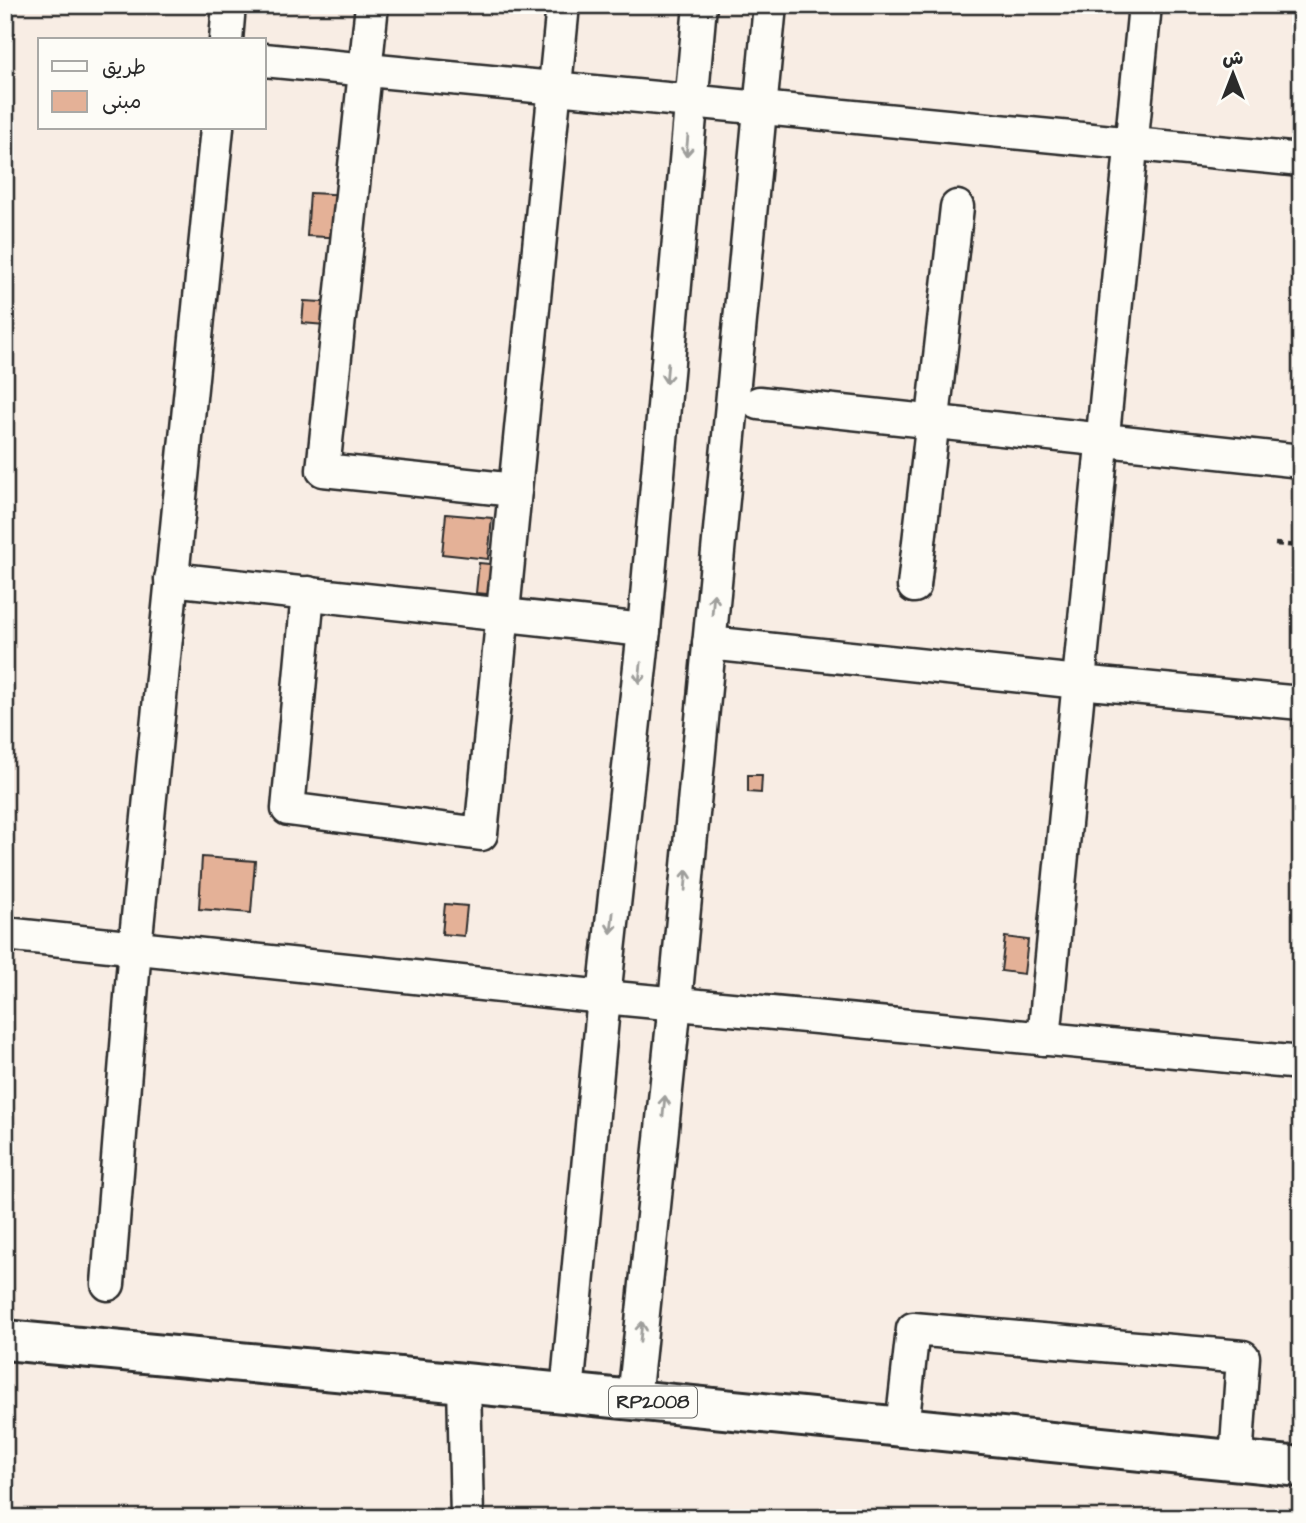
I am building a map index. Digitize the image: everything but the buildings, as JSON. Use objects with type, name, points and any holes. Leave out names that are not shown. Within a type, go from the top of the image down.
[{"type":"highway","name":"RP2008","points":[[5,1340],[1301,1467]]},
{"type":"street","points":[[226,38],[229,5]]},
{"type":"street","points":[[372,5],[323,470],[515,490]]},
{"type":"street","points":[[309,593],[288,809],[481,834],[563,5]]},
{"type":"street","points":[[567,1393],[604,997],[644,630],[700,5]]},
{"type":"street","points":[[634,1400],[675,1003],[770,5]]},
{"type":"street","points":[[1044,1039],[1145,5]]},
{"type":"street","points":[[266,60],[1301,160]]},
{"type":"street","points":[[108,1284],[135,947],[217,130]]},
{"type":"street","points":[[915,586],[957,207]]},
{"type":"street","points":[[759,403],[1301,461]]},
{"type":"street","points":[[171,579],[644,630]]},
{"type":"street","points":[[709,643],[1301,703]]},
{"type":"street","points":[[5,934],[604,997],[1301,1063]]},
{"type":"street","points":[[902,1427],[913,1328],[1243,1357],[1236,1461]]},
{"type":"street","points":[[464,1383],[467,1518]]},
{"type":"path","points":[[1275,544],[1301,546]]}]
